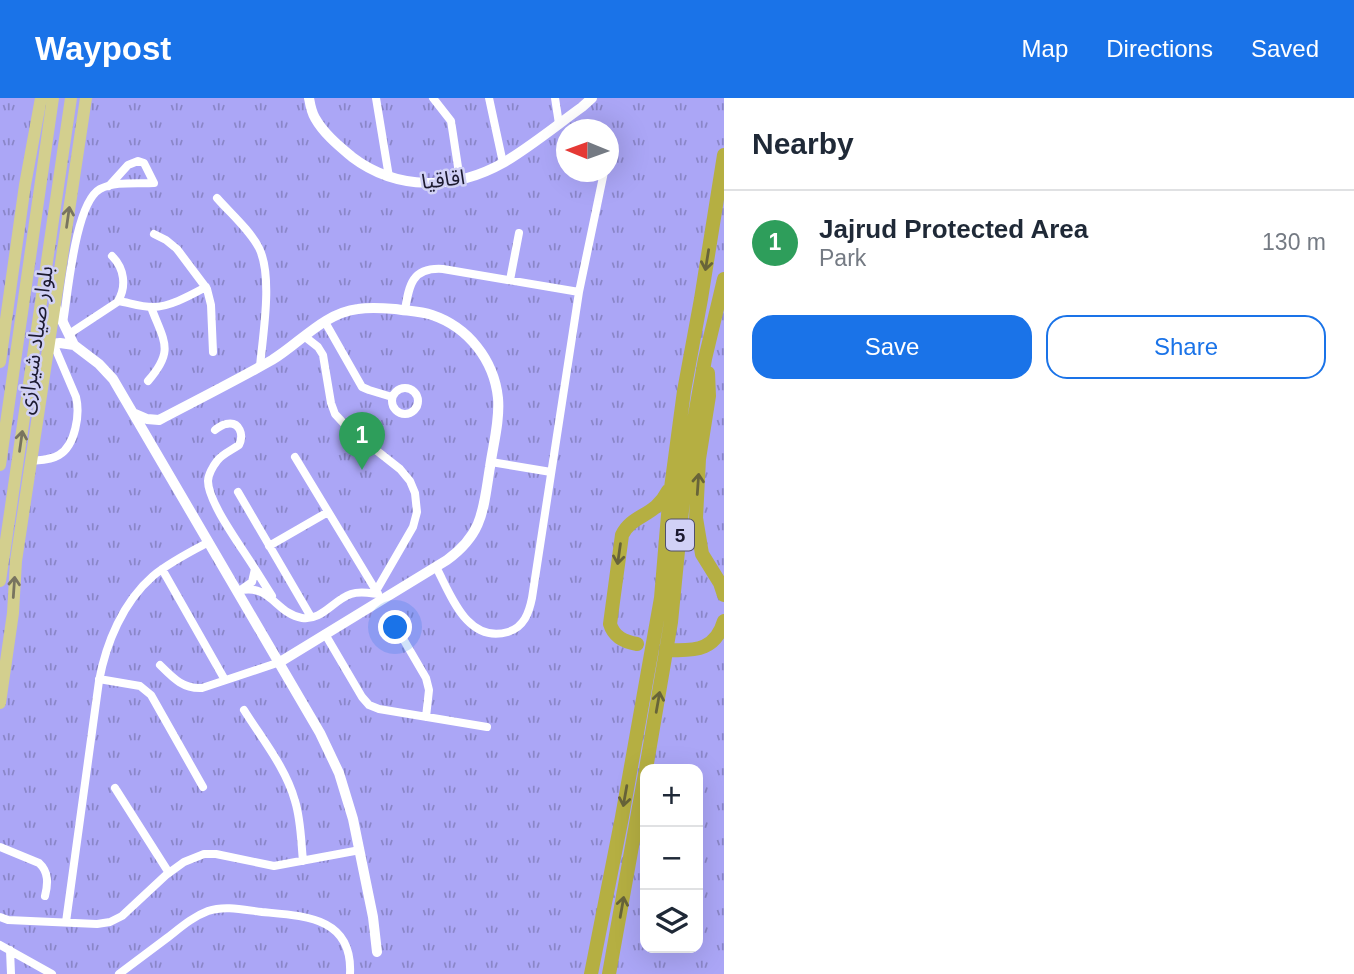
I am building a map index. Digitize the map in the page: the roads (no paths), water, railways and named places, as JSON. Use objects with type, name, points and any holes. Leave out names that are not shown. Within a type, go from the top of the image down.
[{"type":"highway","name":"5","points":[[591,974],[661,598],[671,483],[684,391],[724,155]]},
{"type":"highway","name":"5","points":[[647,764],[671,622],[687,460],[705,359],[724,279]]},
{"type":"highway","points":[[705,359],[709,396],[699,458],[696,517],[702,554],[720,583],[724,595]]},
{"type":"highway","points":[[636,644],[620,638],[610,624],[622,535],[628,525],[658,506],[671,483]]},
{"type":"highway","points":[[671,650],[704,647],[719,636],[724,621]]},
{"type":"highway","name":"5","points":[[609,974],[640,804]]},
{"type":"main road","points":[[0,362],[4,310],[25,186],[43,127],[41,98]]},
{"type":"main road","name":"بلوار صیاد شیرازی","points":[[1,456],[43,127],[53,98]]},
{"type":"main road","name":"بلوار صیاد شیرازی","points":[[0,581],[26,468],[61,159],[71,98]]},
{"type":"main road","points":[[61,159],[85,98]]},
{"type":"main road","points":[[0,704],[13,613],[26,468],[51,344],[85,98]]},
{"type":"main road","name":"اقاقیا","points":[[309,98],[314,118],[336,144],[363,164],[389,177],[413,183],[460,180],[503,163],[556,126]]},
{"type":"main road","name":"اقاقیا","points":[[565,119],[592,98]]},
{"type":"main road","points":[[55,306],[72,339],[113,379],[240,590],[312,717],[339,773],[353,819],[373,917],[377,952]]},
{"type":"main road","points":[[133,413],[147,419],[159,420],[278,356],[336,314],[357,309],[381,308],[425,313],[448,323],[470,338],[484,356],[493,377],[498,403],[497,425],[484,508],[471,537],[462,548],[436,567],[379,595],[280,662]]},
{"type":"main road","points":[[51,344],[72,339]]},
{"type":"main road","points":[[153,447],[153,433],[159,420]]},
{"type":"street","points":[[376,98],[389,177]]},
{"type":"street","points":[[433,98],[451,121],[460,180]]},
{"type":"street","points":[[489,98],[503,163]]},
{"type":"street","points":[[555,98],[558,119]]},
{"type":"street","points":[[63,323],[81,219],[91,197],[101,189],[117,184],[154,183],[144,163],[138,161],[128,165],[109,186]]},
{"type":"street","points":[[436,567],[463,617],[472,626],[495,634],[511,631],[526,617],[532,598],[579,292],[602,182]]},
{"type":"street","points":[[217,198],[254,239],[263,256],[266,288],[260,366]]},
{"type":"street","points":[[510,280],[519,233]]},
{"type":"street","points":[[154,234],[177,249],[206,286],[211,305],[212,352]]},
{"type":"street","points":[[72,339],[118,301],[123,288],[122,273],[118,261],[112,256]]},
{"type":"street","points":[[405,310],[410,285],[416,276],[428,270],[443,269],[579,292]]},
{"type":"street","points":[[118,301],[151,307],[165,306],[206,286]]},
{"type":"street","points":[[148,381],[160,367],[165,354],[163,338],[151,307]]},
{"type":"street","points":[[325,322],[362,387],[392,397]]},
{"type":"street","points":[[0,331],[3,345]]},
{"type":"street","points":[[304,336],[318,347],[323,355],[335,414],[348,428],[400,469],[410,481],[415,493],[417,512],[413,527],[379,595]]},
{"type":"street","points":[[26,468],[62,454],[71,439],[78,418],[76,397],[51,344]]},
{"type":"street","points":[[215,430],[231,423],[242,434],[242,441],[217,460],[209,476],[209,492],[276,601]]},
{"type":"street","points":[[295,457],[379,595]]},
{"type":"street","points":[[491,462],[551,472]]},
{"type":"street","points":[[238,492],[311,617]]},
{"type":"street","points":[[269,546],[328,512]]},
{"type":"street","points":[[66,922],[99,679],[106,651],[129,604],[142,587],[162,569],[209,542]]},
{"type":"street","points":[[162,569],[225,680]]},
{"type":"street","points":[[240,590],[252,582],[255,569]]},
{"type":"street","points":[[240,590],[261,592],[294,615],[303,618],[325,612],[349,594],[379,595]]},
{"type":"street","points":[[391,618],[426,678],[429,690],[426,717]]},
{"type":"street","points":[[325,634],[369,705],[487,727]]},
{"type":"street","points":[[160,665],[175,680],[187,687],[202,688],[280,662]]},
{"type":"street","points":[[99,679],[140,686],[151,695],[203,787]]},
{"type":"street","points":[[244,710],[290,786],[297,808],[303,861]]},
{"type":"street","points":[[116,788],[169,873]]},
{"type":"street","points":[[0,847],[43,867],[47,881],[45,896]]},
{"type":"street","points":[[0,917],[8,920],[97,924],[117,919],[169,873],[191,858],[204,854],[274,866],[360,850]]},
{"type":"street","points":[[119,974],[196,917],[215,909],[228,909],[298,915],[326,924],[337,932],[346,944],[350,974]]},
{"type":"street","points":[[0,945],[52,974]]},
{"type":"street","points":[[10,950],[11,974]]},
{"type":"place","name":"Jajrud Protected Area","points":[[362,470]]}]
